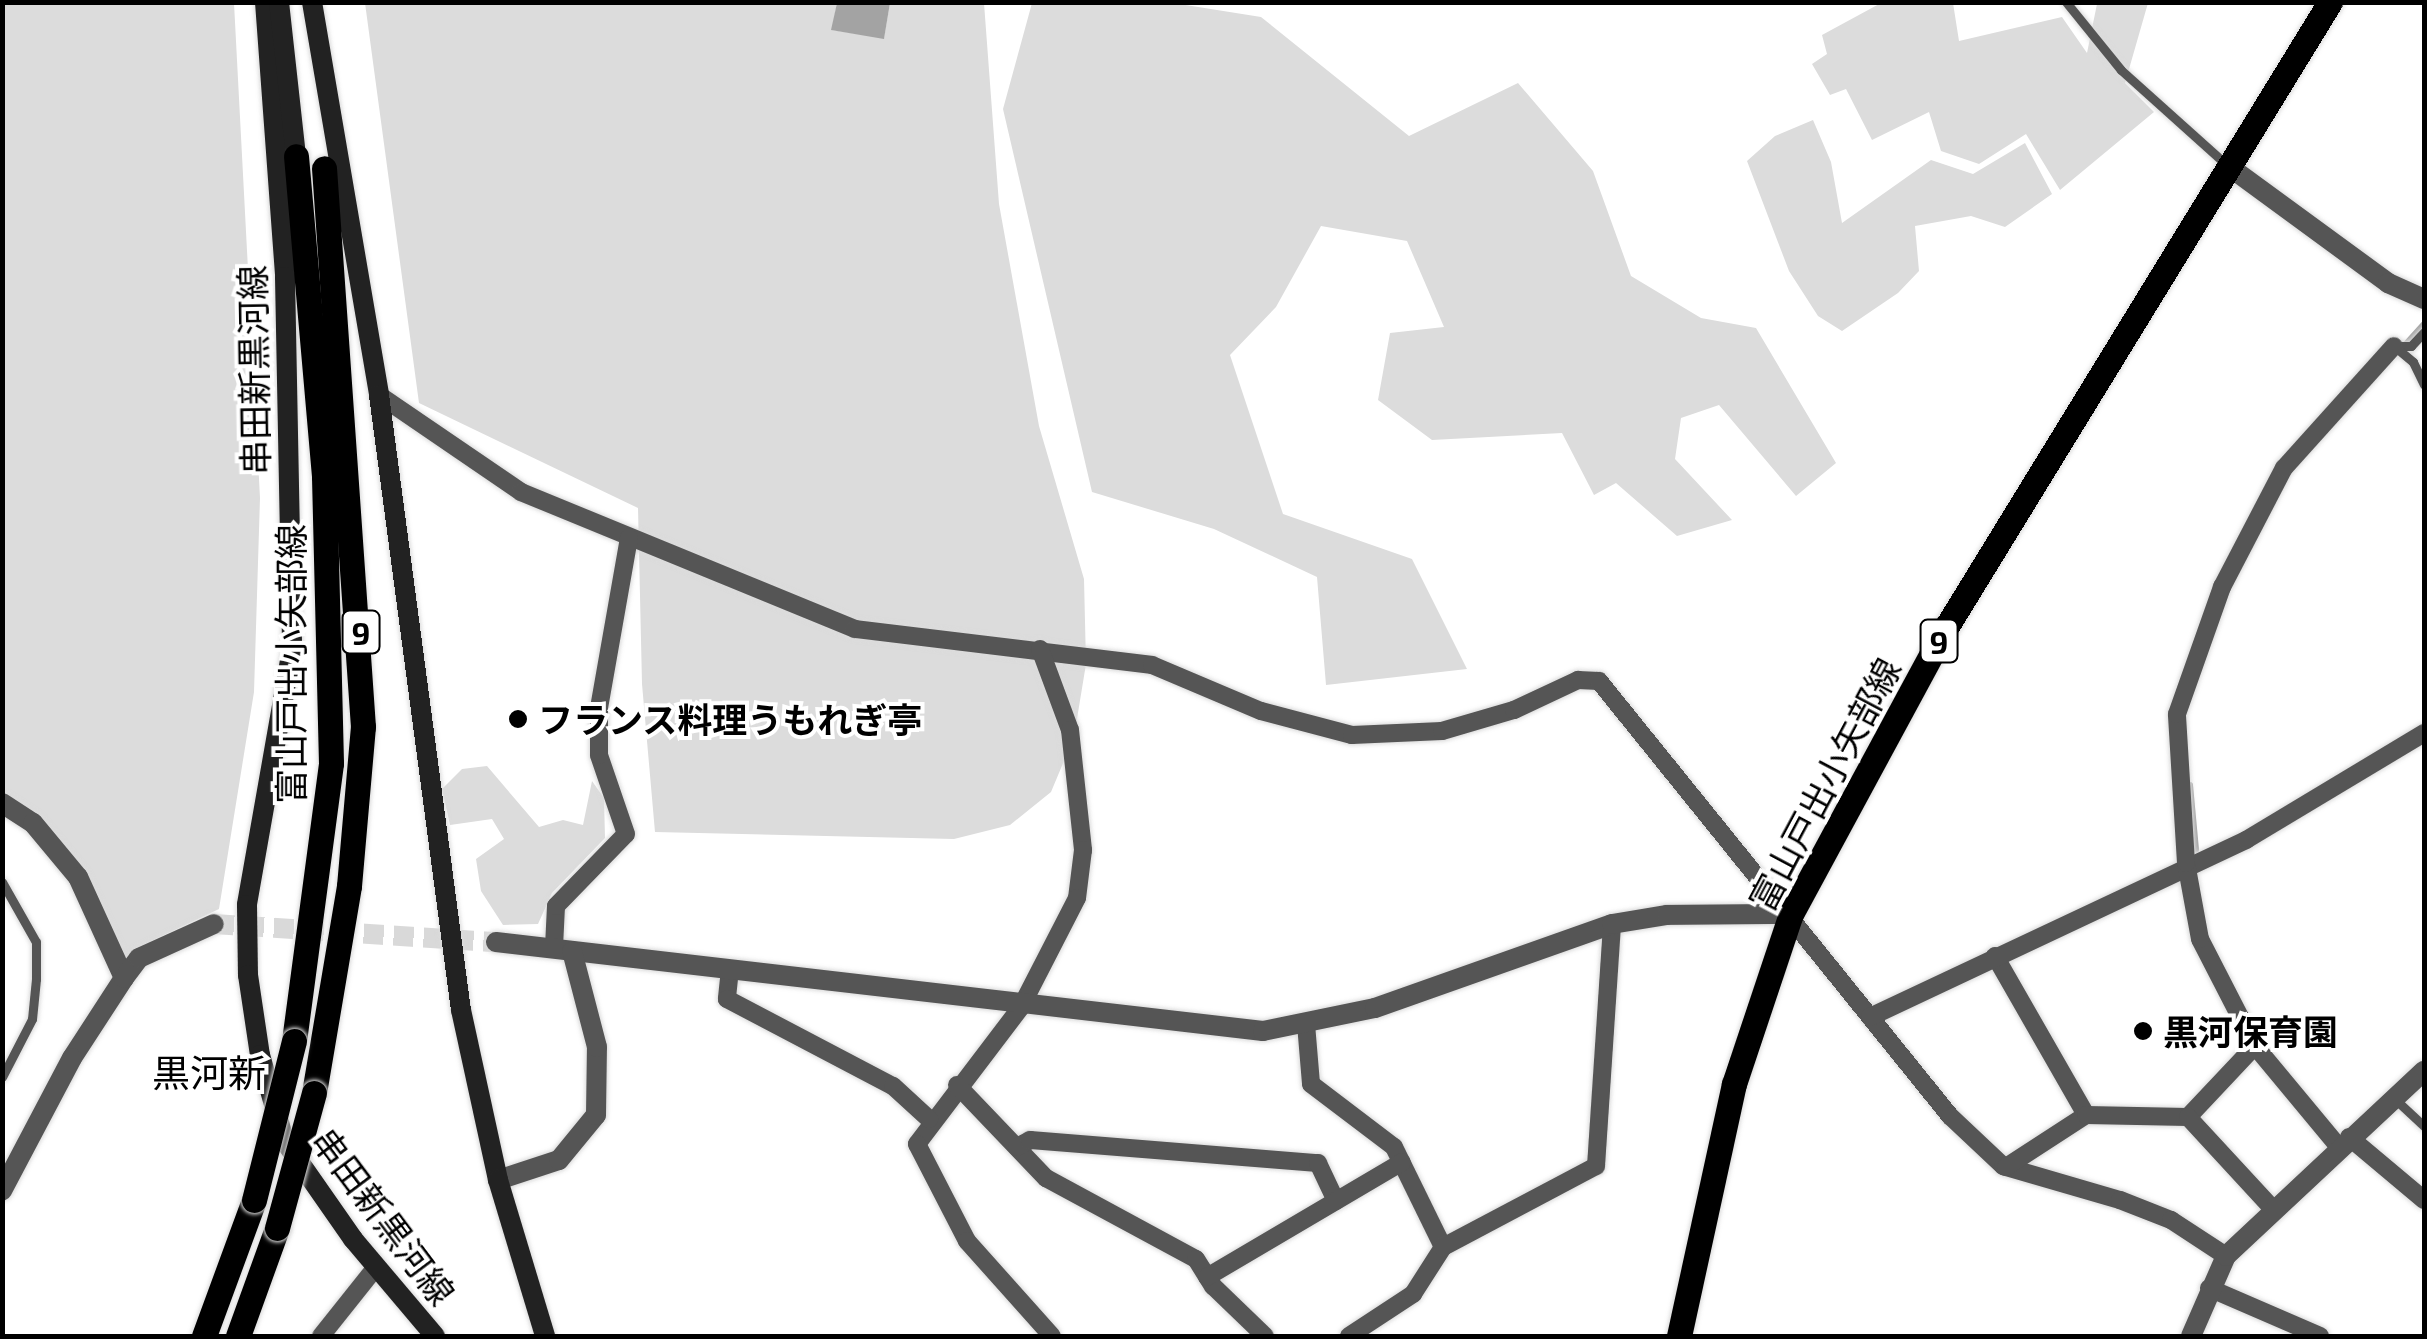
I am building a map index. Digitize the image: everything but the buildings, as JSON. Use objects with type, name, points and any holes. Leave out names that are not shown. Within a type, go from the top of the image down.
[{"type":"main road","name":"串田新黒河線","points":[[265,2],[285,277],[292,649],[247,905],[248,974],[260,1055],[284,1140],[376,1268],[435,1336]]},
{"type":"main road","points":[[279,2],[296,156]]},
{"type":"main road","points":[[310,2],[324,168]]},
{"type":"main road","points":[[310,2],[378,396],[461,1010],[498,1180],[545,1336]]},
{"type":"main road","name":"富山戸出小矢部線","points":[[1679,1336],[1734,1084],[1792,914],[1947,626],[2330,2]]},
{"type":"main road","name":"富山戸出小矢部線","points":[[204,1336],[254,1200],[294,1041],[331,763],[324,476],[296,156]]},
{"type":"main road","name":"富山戸出小矢部線","points":[[238,1336],[277,1228],[314,1093],[349,886],[363,728],[324,168]]},
{"type":"street","points":[[2227,165],[2388,282],[2424,300]]},
{"type":"street","points":[[2394,346],[2284,468],[2222,588],[2177,714],[2186,863],[2200,938],[2255,1046],[2344,1142],[2424,1200]]},
{"type":"street","points":[[378,396],[520,492],[855,629],[1152,665],[1260,711],[1352,735],[1442,731],[1514,710],[1578,680],[1599,681],[1792,914],[1950,1116],[2006,1168],[2120,1200],[2170,1220],[2226,1256]]},
{"type":"street","points":[[498,1180],[558,1160],[586,1136],[596,1115],[598,1047],[563,949],[556,906],[626,834],[599,755],[599,708],[629,538]]},
{"type":"street","points":[[1040,649],[1070,730],[1082,850],[1077,898],[1021,1007],[929,1119],[917,1144],[924,1166],[966,1241],[1052,1336]]},
{"type":"street","points":[[1870,1017],[2186,863],[2246,840],[2424,733]]},
{"type":"street","points":[[2,804],[32,822],[78,877],[124,978]]},
{"type":"street","points":[[496,942],[1203,1028],[1306,1024],[1375,1008],[1612,924],[1667,915],[1792,914]]},
{"type":"street","points":[[2,1191],[72,1058],[138,958],[214,924]]},
{"type":"street","points":[[1348,1336],[1413,1294],[1443,1247],[1596,1166],[1612,924]]},
{"type":"street","points":[[1995,956],[2086,1115]]},
{"type":"street","points":[[730,969],[728,999],[893,1086],[929,1119]]},
{"type":"street","points":[[1306,1024],[1311,1084],[1394,1147],[1443,1247]]},
{"type":"street","points":[[2188,1117],[2255,1046]]},
{"type":"street","points":[[2191,1336],[2226,1256],[2272,1208],[2424,1072]]},
{"type":"street","points":[[957,1085],[1046,1178],[1196,1260],[1207,1277],[1265,1336]]},
{"type":"street","points":[[2006,1168],[2086,1115],[2188,1117],[2272,1208]]},
{"type":"street","points":[[1017,1147],[1030,1140],[1318,1163],[1336,1201]]},
{"type":"street","points":[[1207,1277],[1402,1162]]},
{"type":"street","points":[[322,1336],[376,1268]]},
{"type":"street","points":[[2209,1288],[2320,1336]]},
{"type":"lane","points":[[2066,2],[2121,70],[2227,165]]},
{"type":"lane","points":[[2394,346],[2411,346],[2424,332]]},
{"type":"lane","points":[[2394,346],[2413,362],[2424,385]]},
{"type":"lane","points":[[2,882],[36,942],[36,979],[32,1018],[2,1078]]},
{"type":"lane","points":[[2394,1098],[2424,1126]]},
{"type":"shaded area","points":[[2,3],[234,3],[260,498],[254,692],[219,909],[132,950],[126,965],[37,815],[3,792]]},
{"type":"shaded area","points":[[365,3],[837,3],[832,30],[884,38],[890,3],[984,3],[999,204],[1039,426],[1084,579],[1086,664],[1074,737],[1051,792],[1010,825],[954,839],[655,832],[642,684],[638,508],[419,403]]},
{"type":"shaded area","points":[[837,3],[890,3],[884,39],[831,30]]},
{"type":"shaded area","points":[[1032,3],[1173,3],[1261,17],[1409,136],[1518,83],[1593,171],[1631,276],[1701,318],[1756,328],[1836,463],[1796,496],[1719,405],[1681,418],[1675,459],[1732,520],[1677,536],[1616,483],[1594,495],[1562,433],[1432,440],[1378,400],[1390,333],[1444,327],[1407,241],[1321,226],[1276,307],[1230,355],[1283,514],[1412,559],[1467,669],[1326,685],[1317,577],[1214,529],[1092,492],[1003,109]]},
{"type":"shaded area","points":[[1881,3],[1953,3],[1959,41],[2062,17],[2087,53],[2097,4],[2148,3],[2125,83],[2154,112],[2060,190],[2026,134],[1979,164],[1941,151],[1929,112],[1872,140],[1846,89],[1830,95],[1812,64],[1827,54],[1822,35]]},
{"type":"shaded area","points":[[1813,120],[1831,162],[1842,223],[1931,160],[1973,174],[2025,143],[2052,194],[2005,227],[1971,216],[1915,226],[1919,271],[1898,293],[1842,331],[1818,316],[1789,271],[1747,161],[1775,136]]},
{"type":"shaded area","points":[[487,766],[539,827],[563,820],[583,825],[592,781],[604,798],[605,838],[552,893],[538,924],[503,925],[481,891],[476,859],[504,839],[492,819],[450,825],[442,789],[462,769]]},
{"type":"waterway","points":[[2405,345],[2424,324]]},
{"type":"waterway","points":[[2190,785],[2196,850]]},
{"type":"tunnel","points":[[214,924],[496,942]]},
{"type":"place","name":"フランス料理うもれぎ亭","points":[[518,719]]},
{"type":"place","name":"黒河保育園","points":[[2143,1031]]},
{"type":"district","name":"黒河新","points":[[209,1073]]}]
